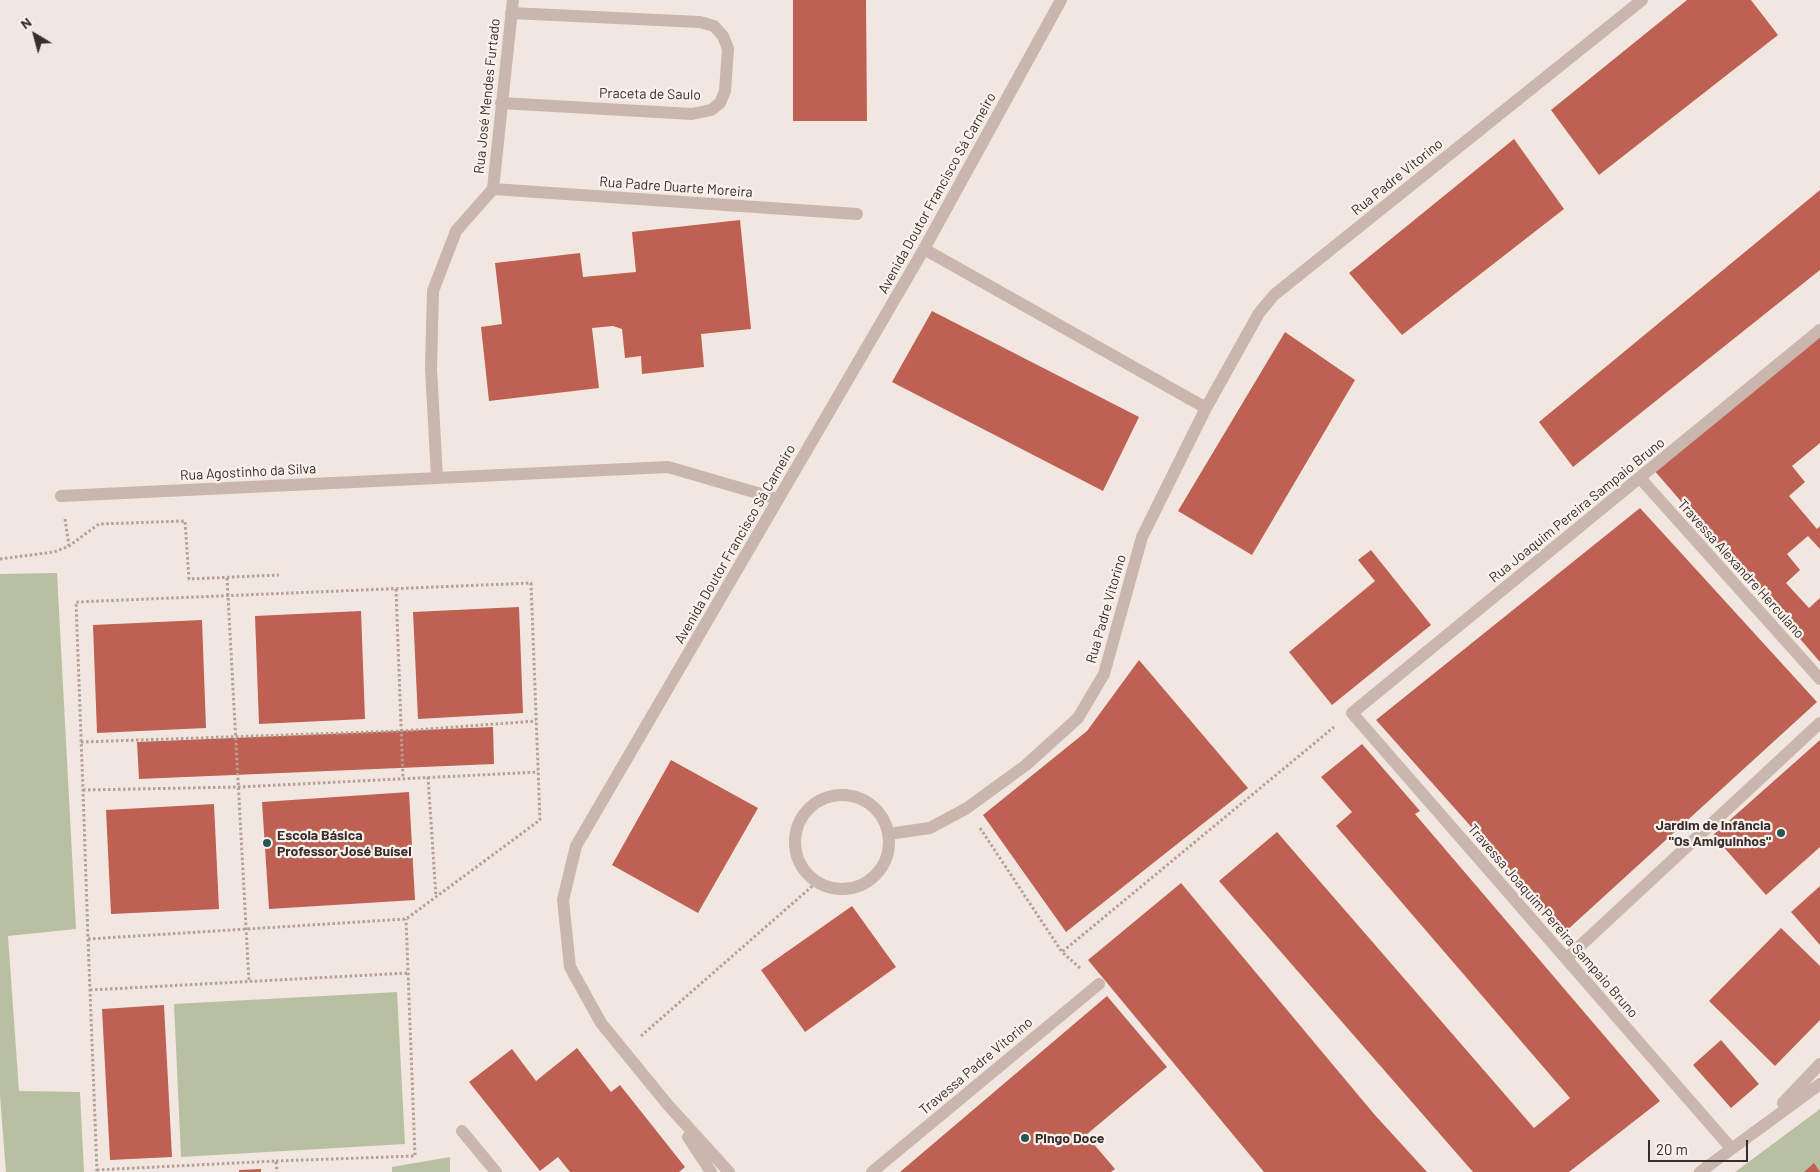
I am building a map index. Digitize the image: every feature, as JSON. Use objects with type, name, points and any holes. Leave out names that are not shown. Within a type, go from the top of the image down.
[{"type":"street","name":"Avenida Doutor Francisco Sá Carneiro","points":[[729,1172],[668,1105],[601,1023],[570,967],[562,900],[576,846],[924,249],[1062,0]]},
{"type":"street","name":"Rua Padre Vitorino","points":[[888,834],[930,828],[967,808],[1026,765],[1078,718],[1104,674],[1142,537],[1206,408],[1259,313],[1274,295],[1642,0]]},
{"type":"street","name":"Praceta de Saulo","points":[[501,103],[692,114],[710,110],[720,103],[725,91],[728,49],[724,36],[714,26],[700,22],[512,6]]},
{"type":"street","name":"Rua José Mendes Furtado","points":[[437,478],[431,369],[433,291],[456,231],[493,189],[512,6]]},
{"type":"street","name":"Rua Padre Duarte Moreira","points":[[493,189],[857,214]]},
{"type":"street","points":[[924,249],[1206,408]]},
{"type":"street","name":"Rua Joaquim Pereira Sampaio Bruno","points":[[1352,713],[1820,330]]},
{"type":"street","name":"Rua Agostinho da Silva","points":[[61,496],[668,467],[778,499]]},
{"type":"street","name":"Travessa Alexandre Herculano","points":[[1640,478],[1820,679]]},
{"type":"street","name":"Travessa Joaquim Pereira Sampaio Bruno","points":[[1352,713],[1732,1148]]},
{"type":"street","points":[[1566,959],[1820,723]]},
{"type":"street","points":[[848,796],[867,803],[881,816],[888,834],[889,844],[884,863],[872,878],[854,887],[845,889],[825,886],[817,882],[809,876],[801,864],[795,840],[796,831],[805,814],[820,801],[829,797],[848,796]]},
{"type":"street","name":"Travessa Padre Vitorino","points":[[872,1172],[1099,984]]},
{"type":"street","points":[[1764,1124],[1820,1064]]},
{"type":"street","points":[[1700,1172],[1820,1084]]},
{"type":"street","name":"Avenida Doutor Francisco Sá Carneiro","points":[[668,1105],[711,1172]]},
{"type":"street","points":[[462,1131],[496,1172]]},
{"type":"path","points":[[0,560],[54,552],[69,546],[98,524],[185,521],[189,579],[279,575]]},
{"type":"path","points":[[227,578],[250,982]]},
{"type":"path","points":[[88,938],[406,919],[540,820],[531,583],[76,602],[88,938],[97,1171],[276,1161],[415,1156],[406,919]]},
{"type":"path","points":[[396,589],[404,779]]},
{"type":"path","points":[[1062,952],[1352,713]]},
{"type":"path","points":[[81,742],[401,731],[536,720]]},
{"type":"path","points":[[83,790],[239,787],[538,772]]},
{"type":"path","points":[[428,777],[436,897]]},
{"type":"path","points":[[967,808],[1062,952],[1099,984]]},
{"type":"path","points":[[624,1051],[817,882]]},
{"type":"path","points":[[90,990],[408,973]]},
{"type":"path","points":[[276,1161],[277,1172]]},
{"type":"green space","points":[[57,573],[76,929],[8,936],[19,1091],[80,1092],[84,1172],[6,1172],[0,1096],[0,574]]},
{"type":"green space","points":[[397,992],[405,1144],[181,1157],[174,1004]]},
{"type":"green space","points":[[1820,1109],[1820,1172],[1735,1172]]},
{"type":"green space","points":[[450,1157],[450,1172],[392,1172],[392,1167]]},
{"type":"building","points":[[793,0],[866,0],[867,121],[793,121]]},
{"type":"building","points":[[1687,0],[1751,0],[1778,35],[1599,175],[1551,110]]},
{"type":"building","points":[[1514,139],[1564,209],[1402,335],[1349,273]]},
{"type":"building","points":[[1820,190],[1820,270],[1573,467],[1539,422]]},
{"type":"building","points":[[740,220],[751,329],[701,334],[704,367],[642,374],[641,356],[625,358],[622,329],[613,326],[592,328],[599,388],[489,401],[481,327],[502,324],[495,263],[580,253],[583,277],[636,272],[632,232]]},
{"type":"building","points":[[932,311],[1139,417],[1103,491],[892,382]]},
{"type":"building","points":[[1285,332],[1355,380],[1252,555],[1178,511]]},
{"type":"building","points":[[1820,334],[1820,443],[1792,466],[1805,482],[1789,496],[1817,529],[1820,526],[1820,549],[1808,536],[1787,554],[1800,570],[1786,583],[1809,608],[1820,598],[1820,662],[1653,469]]},
{"type":"building","points":[[1640,508],[1817,702],[1565,932],[1376,720]]},
{"type":"building","points":[[1371,550],[1431,625],[1332,705],[1289,652],[1375,581],[1358,560]]},
{"type":"building","points":[[519,607],[523,713],[418,719],[413,612]]},
{"type":"building","points":[[361,611],[365,719],[259,724],[255,616]]},
{"type":"building","points":[[202,620],[206,728],[97,733],[93,625]]},
{"type":"building","points":[[1139,660],[1248,788],[1066,932],[983,815],[1087,731]]},
{"type":"building","points":[[493,727],[494,764],[139,779],[137,742]]},
{"type":"building","name":"Jardim de Infância \"Os Amiguinhos\"","points":[[1820,740],[1820,847],[1766,895],[1713,835]]},
{"type":"building","points":[[1362,744],[1420,811],[1415,814],[1660,1101],[1569,1172],[1473,1172],[1219,881],[1277,832],[1534,1128],[1570,1098],[1336,826],[1352,812],[1321,777]]},
{"type":"building","points":[[671,760],[758,808],[698,913],[612,865]]},
{"type":"building","points":[[409,792],[415,900],[269,909],[262,802]]},
{"type":"building","points":[[214,804],[219,909],[111,914],[106,810]]},
{"type":"building","points":[[1181,883],[1374,1114],[1427,1172],[1264,1172],[1088,960]]},
{"type":"building","points":[[1820,886],[1820,945],[1791,912]]},
{"type":"building","points":[[852,906],[896,967],[805,1032],[761,970]]},
{"type":"building","points":[[1781,928],[1820,966],[1820,1020],[1775,1066],[1709,1001]]},
{"type":"building","points":[[1107,996],[1167,1067],[1086,1135],[1115,1169],[1111,1172],[900,1172]]},
{"type":"building","points":[[164,1005],[172,1157],[110,1160],[102,1009]]},
{"type":"building","points":[[1721,1040],[1759,1084],[1731,1108],[1693,1065]]},
{"type":"building","points":[[577,1048],[611,1092],[620,1085],[685,1167],[679,1172],[570,1172],[558,1157],[540,1171],[469,1082],[512,1049],[536,1081]]},
{"type":"building","points":[[1814,1163],[1820,1172],[1804,1172]]},
{"type":"building","points":[[261,1169],[261,1172],[239,1172],[239,1170]]},
{"type":"place","name":"Jardim de Infância \"Os Amiguinhos\"","points":[[1781,833]]},
{"type":"place","name":"Escola Básica Professor José Buísel","points":[[267,843]]},
{"type":"place","name":"Pingo Doce","points":[[1025,1138]]}]
